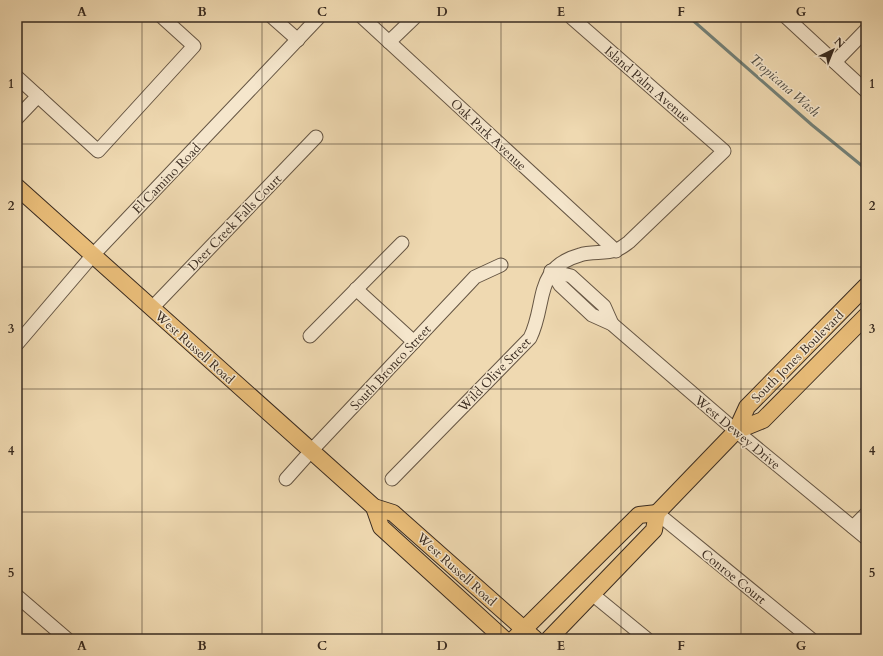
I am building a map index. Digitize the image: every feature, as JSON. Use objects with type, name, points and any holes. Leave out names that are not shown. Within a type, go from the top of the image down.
[{"type":"main road","name":"West Russell Road","points":[[17,187],[374,507],[394,513],[524,636]]},
{"type":"main road","name":"South Jones Boulevard","points":[[549,639],[654,530],[657,513],[736,431],[746,407],[866,286]]},
{"type":"main road","name":"South Jones Boulevard","points":[[736,431],[763,420],[866,316]]},
{"type":"main road","name":"West Russell Road","points":[[374,507],[382,527],[504,639]]},
{"type":"main road","points":[[524,636],[639,515],[657,513]]},
{"type":"street","points":[[17,77],[98,151],[194,46],[162,17]]},
{"type":"street","points":[[272,17],[298,40]]},
{"type":"street","name":"El Camino Road","points":[[17,344],[93,255],[319,17]]},
{"type":"street","name":"Oak Park Avenue","points":[[362,17],[616,251]]},
{"type":"street","points":[[389,42],[415,17]]},
{"type":"street","name":"Island Palm Avenue","points":[[571,17],[724,151],[629,242],[616,251]]},
{"type":"street","points":[[786,17],[866,92]]},
{"type":"street","points":[[835,62],[866,30]]},
{"type":"street","points":[[17,118],[38,96]]},
{"type":"street","name":"Deer Creek Falls Court","points":[[152,308],[316,137]]},
{"type":"street","points":[[310,336],[402,242]]},
{"type":"street","points":[[551,271],[569,258],[588,252],[616,251]]},
{"type":"street","name":"South Bronco Street","points":[[286,479],[311,450],[476,277],[501,265]]},
{"type":"street","name":"West Dewey Drive","points":[[551,271],[560,285],[592,315],[612,324],[736,431],[866,538]]},
{"type":"street","name":"Wild Olive Street","points":[[392,479],[530,338],[537,324],[541,294],[551,271]]},
{"type":"street","points":[[356,290],[414,342]]},
{"type":"street","name":"Conroe Court","points":[[657,513],[811,639]]},
{"type":"street","points":[[853,527],[866,514]]},
{"type":"street","points":[[592,594],[647,639]]},
{"type":"street","points":[[17,596],[67,639]]},
{"type":"waterway","name":"Tropicana Wash","points":[[689,17],[812,125],[866,169]]}]
